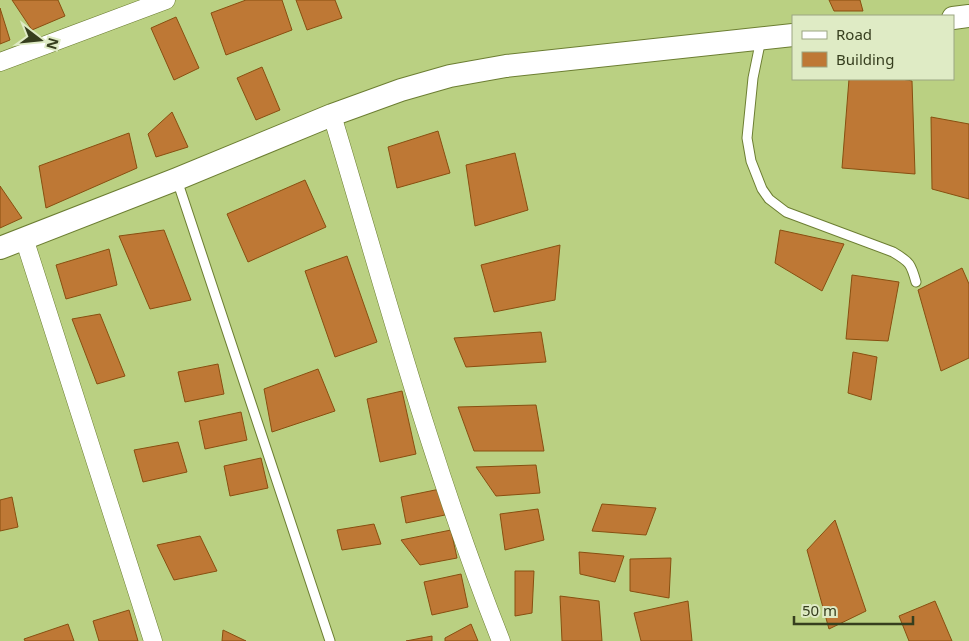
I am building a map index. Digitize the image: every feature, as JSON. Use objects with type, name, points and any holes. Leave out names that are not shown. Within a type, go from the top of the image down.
[{"type":"street","points":[[0,62],[166,0]]},
{"type":"street","points":[[954,18],[969,16]]},
{"type":"street","points":[[0,248],[177,179],[332,115],[401,90],[450,76],[506,66],[792,35]]},
{"type":"street","points":[[332,115],[399,339],[452,504],[501,641]]},
{"type":"street","points":[[24,238],[153,641]]},
{"type":"lane","points":[[761,38],[747,138],[751,160],[762,189],[769,199],[786,212],[893,252],[906,260],[911,266],[916,282]]},
{"type":"lane","points":[[177,179],[330,641]]},
{"type":"building","points":[[12,0],[58,0],[65,16],[32,30]]},
{"type":"building","points":[[246,0],[282,0],[292,30],[226,55],[211,13]]},
{"type":"building","points":[[296,0],[335,0],[342,18],[307,30]]},
{"type":"building","points":[[829,0],[860,0],[863,11],[834,11]]},
{"type":"building","points":[[0,8],[10,40],[0,44]]},
{"type":"building","points":[[176,17],[199,68],[174,80],[151,28]]},
{"type":"building","points":[[262,67],[280,110],[256,120],[237,78]]},
{"type":"building","points":[[849,80],[912,81],[915,174],[842,168]]},
{"type":"building","points":[[172,112],[188,147],[156,157],[148,134]]},
{"type":"building","points":[[931,117],[969,124],[969,199],[932,189]]},
{"type":"building","points":[[438,131],[450,173],[397,188],[388,147]]},
{"type":"building","points":[[129,133],[137,168],[46,208],[39,166]]},
{"type":"building","points":[[515,153],[528,210],[475,226],[466,165]]},
{"type":"building","points":[[305,180],[326,227],[248,262],[227,214]]},
{"type":"building","points":[[0,186],[22,218],[0,228]]},
{"type":"building","points":[[164,230],[191,300],[150,309],[119,236]]},
{"type":"building","points":[[780,230],[844,244],[822,291],[775,263]]},
{"type":"building","points":[[560,245],[555,300],[494,312],[481,265]]},
{"type":"building","points":[[109,249],[117,285],[66,299],[56,265]]},
{"type":"building","points":[[347,256],[377,342],[335,357],[305,271]]},
{"type":"building","points":[[962,268],[969,284],[969,358],[941,371],[918,290]]},
{"type":"building","points":[[852,275],[899,282],[888,341],[846,339]]},
{"type":"building","points":[[100,314],[125,376],[97,384],[72,319]]},
{"type":"building","points":[[541,332],[546,362],[466,367],[454,338]]},
{"type":"building","points":[[853,352],[877,357],[871,400],[848,393]]},
{"type":"building","points":[[218,364],[224,394],[185,402],[178,372]]},
{"type":"building","points":[[318,369],[335,411],[272,432],[264,389]]},
{"type":"building","points":[[402,391],[416,454],[380,462],[367,399]]},
{"type":"building","points":[[536,405],[544,451],[474,451],[458,407]]},
{"type":"building","points":[[241,412],[247,440],[205,449],[199,421]]},
{"type":"building","points":[[178,442],[187,472],[143,482],[134,450]]},
{"type":"building","points":[[261,458],[268,488],[230,496],[224,466]]},
{"type":"building","points":[[536,465],[540,493],[496,496],[476,467]]},
{"type":"building","points":[[440,489],[445,515],[406,523],[401,497]]},
{"type":"building","points":[[12,497],[18,527],[0,531],[0,500]]},
{"type":"building","points":[[602,504],[656,508],[646,535],[592,531]]},
{"type":"building","points":[[538,509],[544,540],[505,550],[500,514]]},
{"type":"building","points":[[835,520],[866,611],[829,629],[807,550]]},
{"type":"building","points":[[374,524],[381,544],[342,550],[337,530]]},
{"type":"building","points":[[451,530],[457,558],[420,565],[401,540]]},
{"type":"building","points":[[200,536],[217,571],[174,580],[157,545]]},
{"type":"building","points":[[579,552],[624,556],[615,582],[580,574]]},
{"type":"building","points":[[671,558],[669,598],[630,591],[630,559]]},
{"type":"building","points":[[515,571],[534,571],[532,613],[515,616]]},
{"type":"building","points":[[461,574],[468,607],[432,615],[424,582]]},
{"type":"building","points":[[560,596],[599,601],[602,641],[562,641]]},
{"type":"building","points":[[688,601],[692,641],[641,641],[634,613]]},
{"type":"building","points":[[935,601],[952,641],[909,641],[899,616]]},
{"type":"building","points":[[129,610],[138,641],[99,641],[93,621]]},
{"type":"building","points":[[68,624],[74,641],[25,641],[24,639]]},
{"type":"building","points":[[471,624],[478,641],[445,641],[445,638]]},
{"type":"building","points":[[223,630],[246,641],[222,641]]},
{"type":"building","points":[[432,636],[432,641],[406,641]]}]
